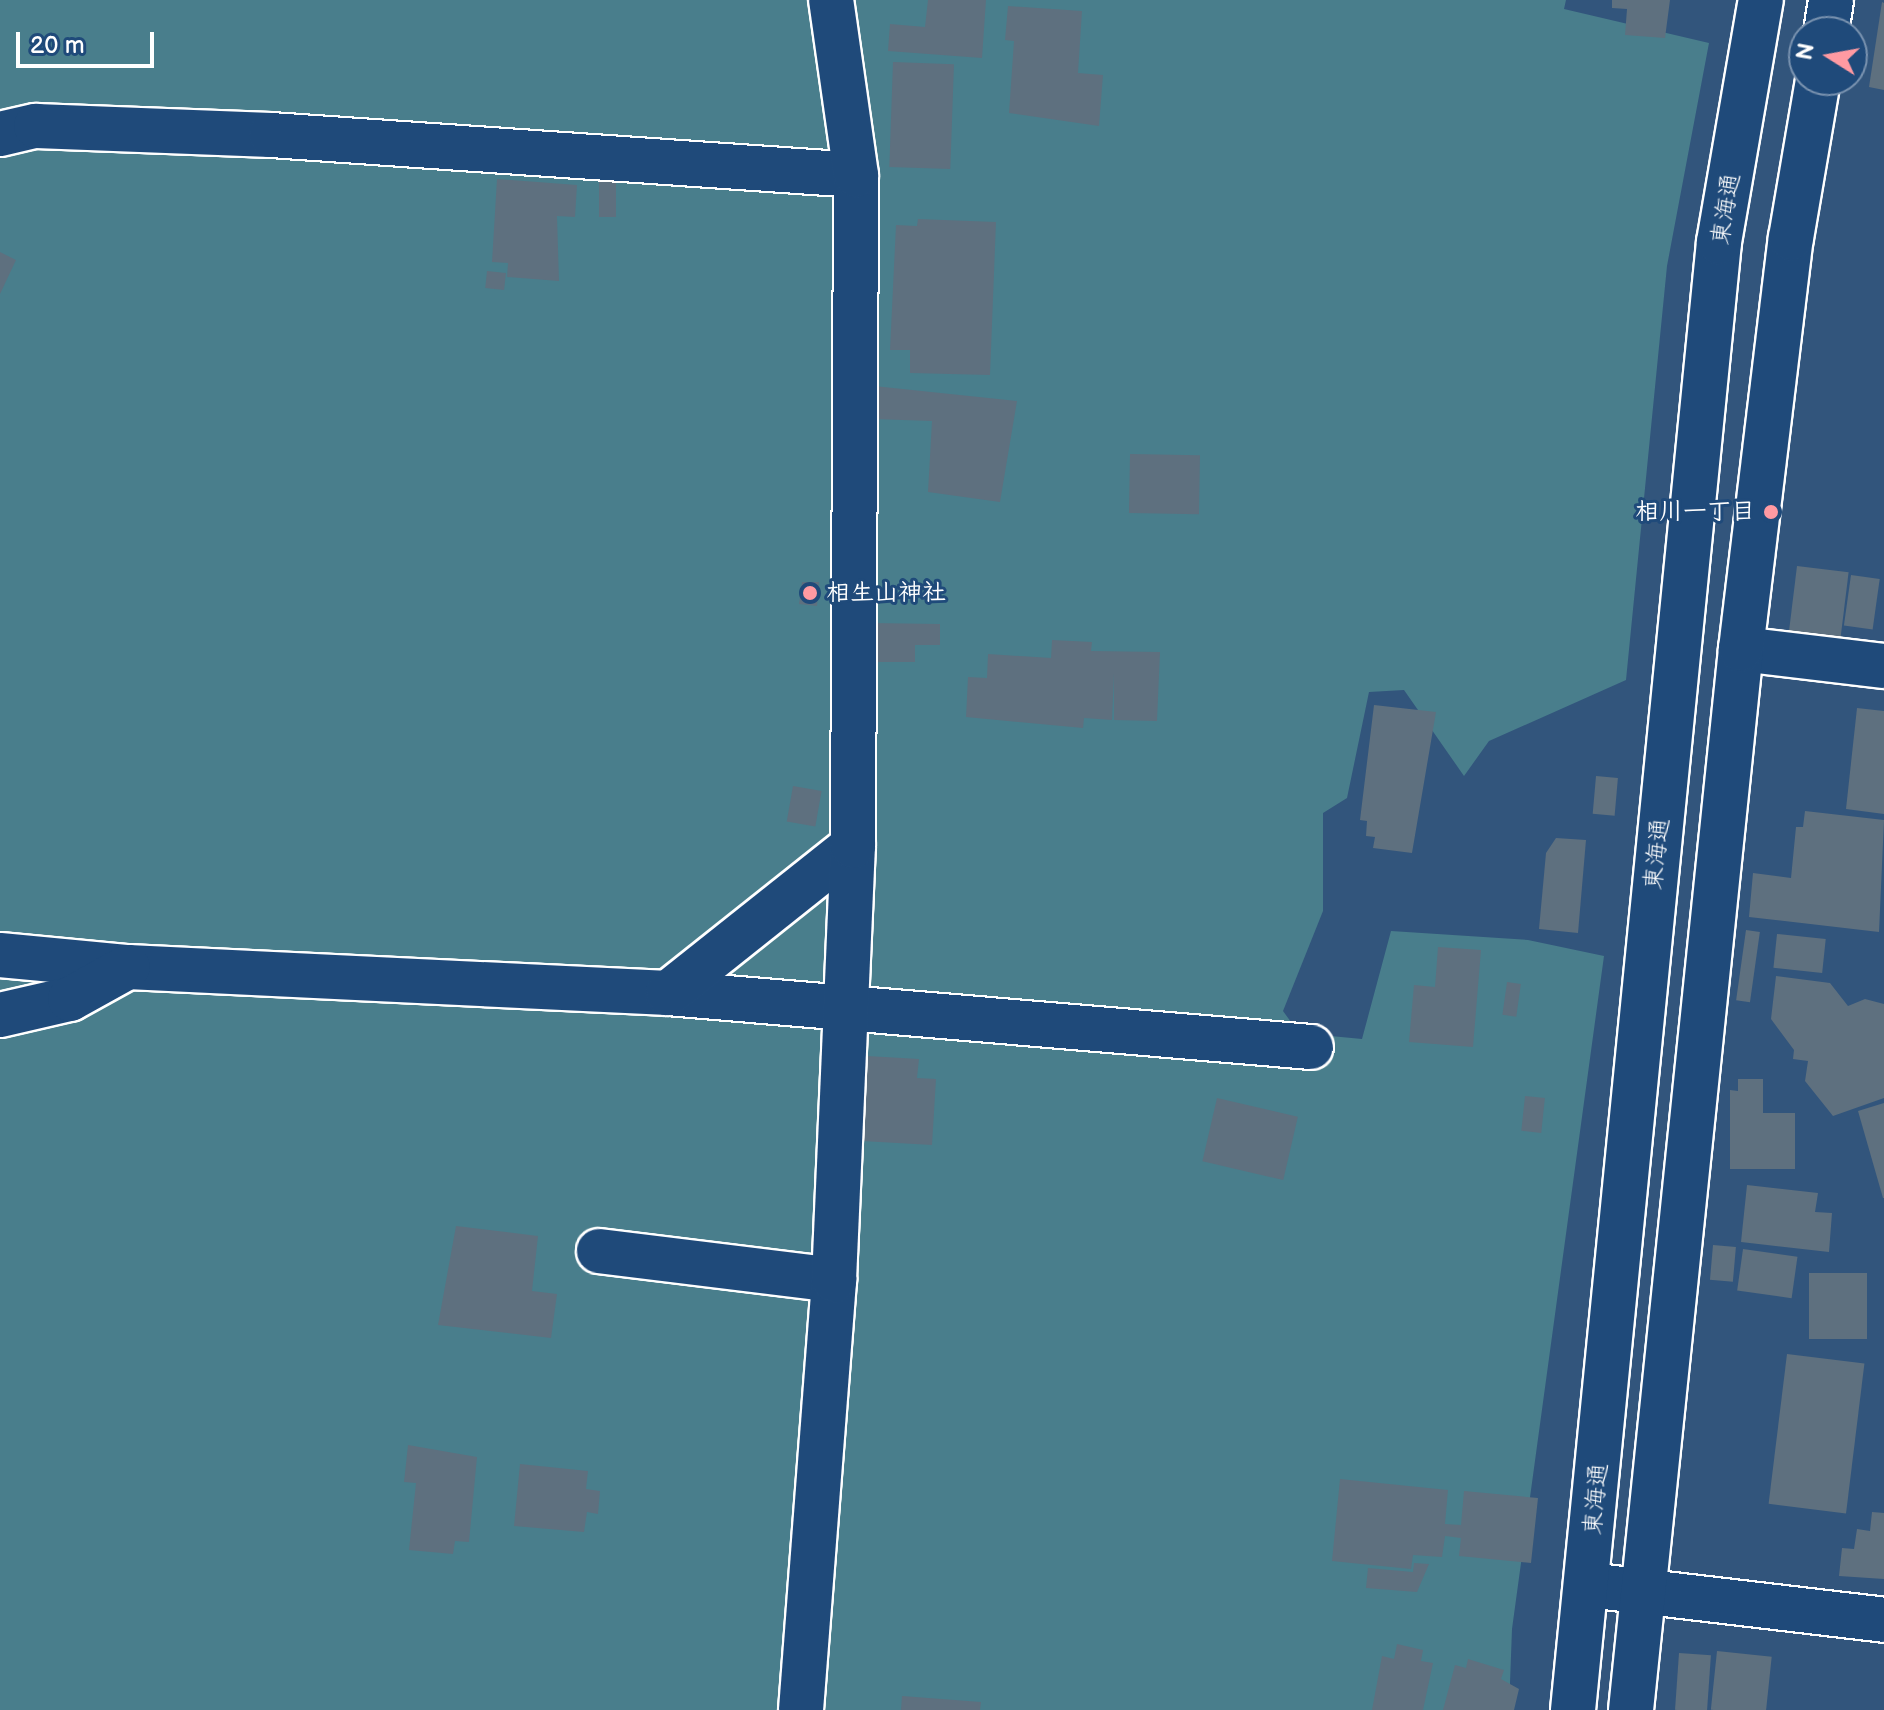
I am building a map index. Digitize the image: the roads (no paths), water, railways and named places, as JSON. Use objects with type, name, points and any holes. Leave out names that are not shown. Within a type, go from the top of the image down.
[{"type":"street","points":[[801,1710],[834,1280],[853,846],[856,175],[831,0]]},
{"type":"street","name":"東海通","points":[[1573,1710],[1588,1585],[1719,242],[1761,0]]},
{"type":"street","points":[[1631,1710],[1741,649],[1791,238],[1815,96]]},
{"type":"street","points":[[0,134],[36,126],[271,135],[856,175]]},
{"type":"street","points":[[1741,649],[1884,666]]},
{"type":"street","points":[[668,993],[853,846]]},
{"type":"street","points":[[0,955],[128,967],[668,993],[1311,1047]]},
{"type":"street","points":[[0,1015],[70,999],[128,967]]},
{"type":"street","points":[[599,1251],[834,1280]]},
{"type":"street","points":[[1588,1585],[1884,1620]]},
{"type":"place","name":"相川一丁目","points":[[1771,512]]},
{"type":"place","name":"相生山神社","points":[[810,593]]}]
